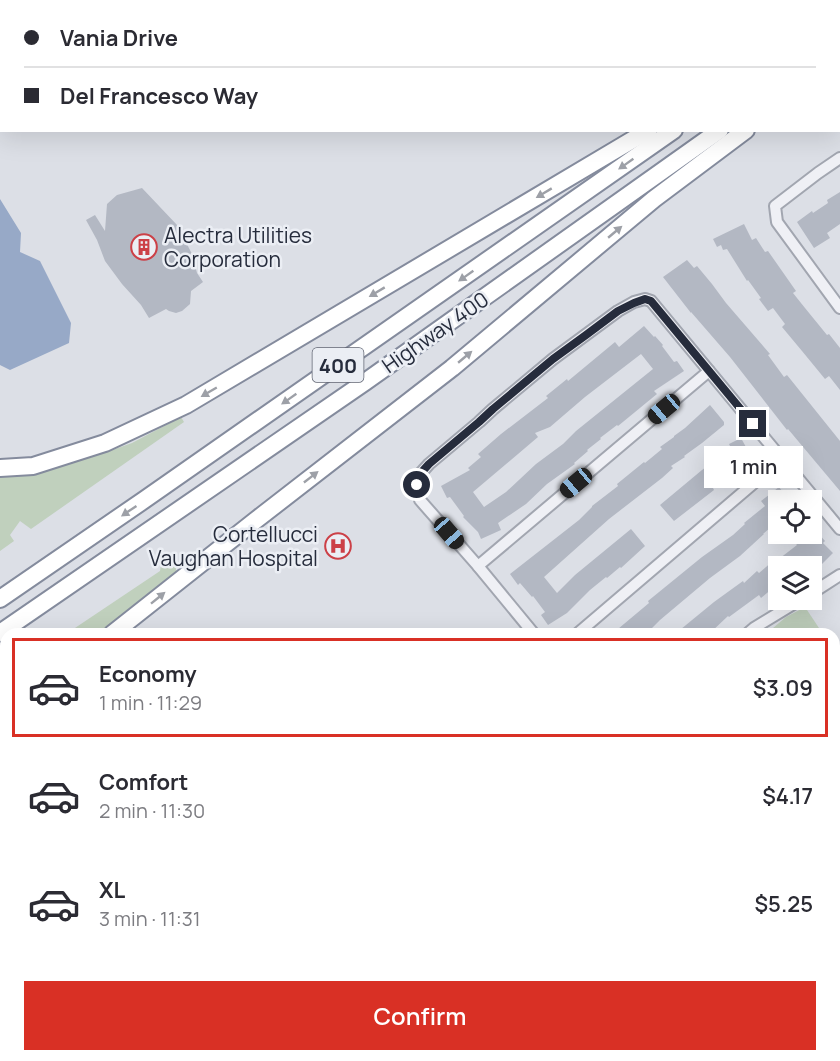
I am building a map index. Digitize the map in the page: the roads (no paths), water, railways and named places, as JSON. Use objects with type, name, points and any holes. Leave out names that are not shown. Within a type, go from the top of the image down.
[{"type":"highway","points":[[0,468],[33,466],[105,443],[186,405],[646,132]]},
{"type":"highway","name":"Highway 400","points":[[0,599],[671,132]]},
{"type":"highway","name":"Highway 400","points":[[7,628],[355,389],[717,132]]},
{"type":"highway","points":[[120,628],[452,368],[654,200],[743,132]]},
{"type":"street","points":[[840,158],[775,206],[777,222],[840,308]]},
{"type":"street","points":[[529,628],[420,500],[417,485],[420,474],[553,359],[618,311],[645,299],[651,301],[840,529]]},
{"type":"street","points":[[478,566],[709,371]]},
{"type":"street","points":[[584,628],[782,459]]},
{"type":"street","points":[[822,586],[840,575]]},
{"type":"street","points":[[754,628],[784,610]]},
{"type":"water","points":[[0,199],[21,233],[20,252],[40,261],[71,323],[69,343],[10,370],[0,365]]},
{"type":"place","name":"Alectra Utilities Corporation","points":[[144,247]]},
{"type":"place","name":"Cortellucci Vaughan Hospital","points":[[338,546]]}]
